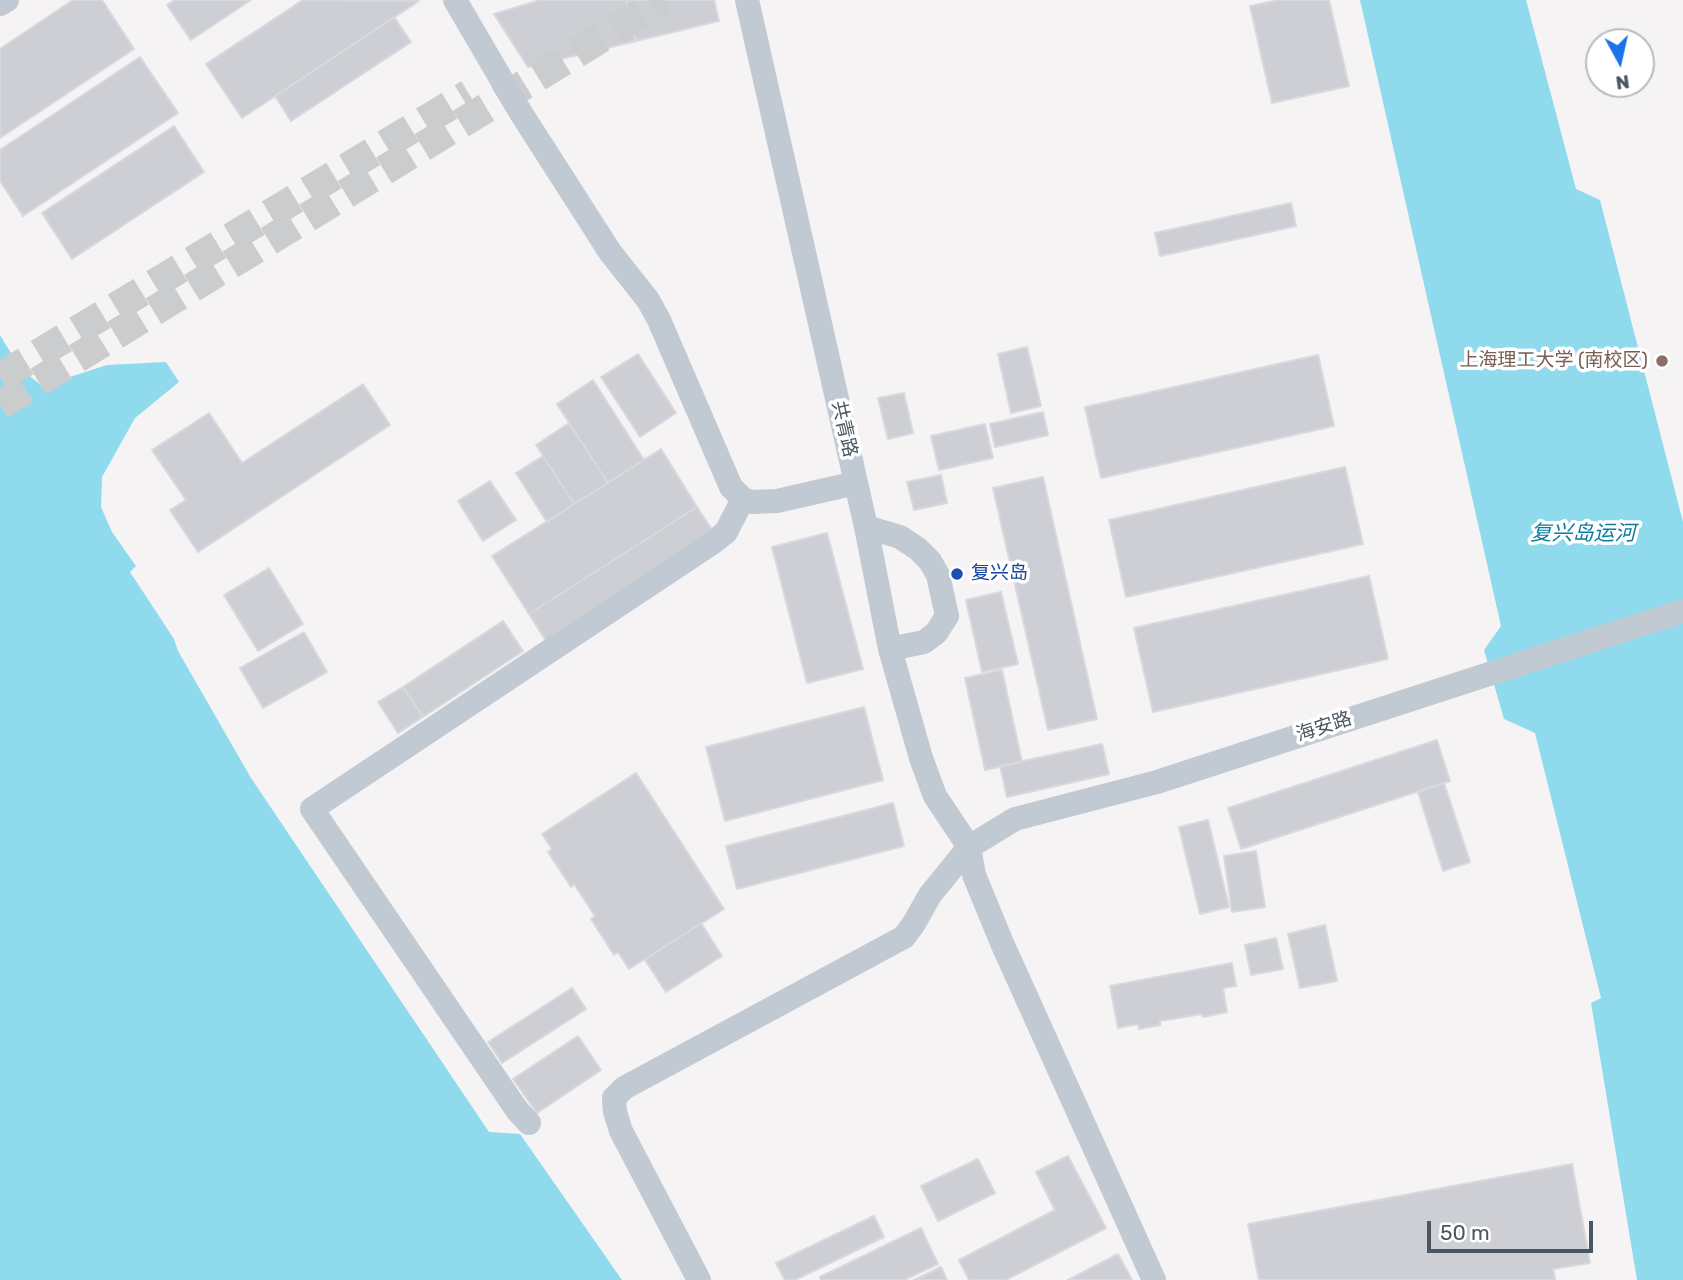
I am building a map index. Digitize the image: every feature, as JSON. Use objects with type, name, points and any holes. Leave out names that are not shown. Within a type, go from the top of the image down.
[{"type":"street","points":[[0,4],[7,0]]},
{"type":"street","points":[[455,0],[520,113],[603,240],[648,300],[731,487],[743,499],[751,502],[776,500],[856,483]]},
{"type":"street","name":"共青路","points":[[747,0],[904,704],[935,796],[969,847]]},
{"type":"street","points":[[529,1123],[517,1110],[312,809],[712,543],[726,532],[743,499]]},
{"type":"street","points":[[866,527],[900,537],[930,561],[938,575],[947,616],[936,633],[924,642],[890,649]]},
{"type":"street","name":"海安路","points":[[969,847],[1016,819],[1157,782],[1683,611]]},
{"type":"street","points":[[699,1280],[621,1131],[614,1098],[624,1088],[904,937],[930,895],[969,847]]},
{"type":"street","points":[[969,847],[974,875],[1002,943],[1154,1280]]},
{"type":"water","name":"复兴岛运河","points":[[1360,0],[1526,0],[1576,189],[1600,200],[1683,522],[1683,1280],[1637,1280],[1591,1003],[1601,998],[1535,733],[1504,719],[1484,650],[1501,626]]},
{"type":"water","points":[[0,335],[20,368],[42,386],[107,365],[166,362],[179,382],[135,418],[102,477],[101,507],[112,532],[136,566],[130,572],[174,639],[178,651],[251,778],[489,1132],[520,1134],[622,1280],[0,1280]]},
{"type":"building","points":[[73,0],[102,0],[134,49],[0,138],[0,49]]},
{"type":"building","points":[[175,0],[251,0],[191,40],[167,5]]},
{"type":"building","points":[[303,0],[419,1],[242,118],[206,64]]},
{"type":"building","points":[[540,0],[626,0],[636,41],[528,67],[494,14]]},
{"type":"building","points":[[626,0],[714,0],[719,21],[636,41]]},
{"type":"building","points":[[1279,0],[1329,0],[1349,86],[1272,103],[1250,6]]},
{"type":"building","points":[[394,17],[411,42],[291,121],[275,96]]},
{"type":"building","points":[[140,57],[178,113],[23,216],[0,181],[0,150]]},
{"type":"building","points":[[174,126],[204,172],[72,259],[42,213]]},
{"type":"building","points":[[1291,203],[1296,226],[1160,256],[1155,233]]},
{"type":"building","points":[[1027,347],[1041,406],[1011,413],[998,354]]},
{"type":"building","points":[[638,354],[676,413],[640,437],[601,377]]},
{"type":"building","points":[[1318,355],[1334,426],[1101,478],[1085,407]]},
{"type":"building","points":[[593,380],[644,460],[608,483],[557,404]]},
{"type":"building","points":[[363,384],[390,425],[198,552],[170,510],[186,500],[152,450],[209,413],[242,463]]},
{"type":"building","points":[[904,393],[913,433],[888,439],[878,398]]},
{"type":"building","points":[[1043,412],[1048,435],[995,447],[990,424]]},
{"type":"building","points":[[569,423],[608,483],[574,504],[536,445]]},
{"type":"building","points":[[985,424],[993,458],[939,470],[931,436]]},
{"type":"building","points":[[661,449],[697,507],[529,614],[492,556]]},
{"type":"building","points":[[543,456],[574,504],[547,522],[516,473]]},
{"type":"building","points":[[1345,467],[1363,544],[1126,597],[1109,520]]},
{"type":"building","points":[[941,475],[947,503],[914,510],[907,482]]},
{"type":"building","points":[[1043,477],[1097,719],[1048,730],[993,488]]},
{"type":"building","points":[[490,481],[516,520],[483,541],[458,501]]},
{"type":"building","points":[[697,507],[717,537],[548,644],[529,614]]},
{"type":"building","points":[[827,533],[863,669],[807,683],[772,547]]},
{"type":"building","points":[[269,568],[303,624],[258,651],[224,595]]},
{"type":"building","points":[[1369,576],[1388,659],[1153,712],[1134,628]]},
{"type":"building","points":[[1001,592],[1018,664],[982,672],[966,600]]},
{"type":"building","points":[[503,621],[523,651],[423,717],[403,687]]},
{"type":"building","points":[[304,632],[327,672],[263,708],[240,668]]},
{"type":"building","points":[[1002,670],[1022,762],[985,770],[965,678]]},
{"type":"building","points":[[403,687],[423,717],[398,733],[378,702]]},
{"type":"building","points":[[864,707],[883,780],[725,821],[706,747]]},
{"type":"building","points":[[1437,740],[1450,781],[1241,849],[1228,808]]},
{"type":"building","points":[[1102,744],[1109,774],[1007,797],[1000,766]]},
{"type":"building","points":[[636,773],[724,909],[629,969],[618,952],[614,955],[591,919],[595,916],[574,884],[571,887],[548,852],[552,849],[542,834]]},
{"type":"building","points":[[1444,783],[1470,862],[1443,871],[1418,792]]},
{"type":"building","points":[[893,803],[904,846],[737,889],[726,846]]},
{"type":"building","points":[[1208,820],[1229,907],[1200,914],[1179,827]]},
{"type":"building","points":[[1256,851],[1265,907],[1232,912],[1224,856]]},
{"type":"building","points":[[701,923],[722,956],[666,992],[645,960]]},
{"type":"building","points":[[1325,925],[1337,981],[1300,988],[1288,934]]},
{"type":"building","points":[[1276,938],[1283,969],[1251,975],[1245,945]]},
{"type":"building","points":[[1232,963],[1236,986],[1223,988],[1227,1012],[1160,1021],[1160,1025],[1139,1029],[1138,1024],[1118,1028],[1110,986]]},
{"type":"building","points":[[572,988],[586,1009],[502,1063],[488,1042]]},
{"type":"building","points":[[578,1036],[601,1070],[537,1113],[513,1079]]},
{"type":"building","points":[[1068,1156],[1106,1228],[1006,1280],[969,1280],[959,1260],[1055,1210],[1036,1172]]},
{"type":"building","points":[[978,1159],[995,1193],[938,1221],[921,1186]]},
{"type":"building","points":[[1572,1164],[1590,1263],[1553,1269],[1555,1280],[1259,1280],[1248,1224]]},
{"type":"building","points":[[874,1216],[884,1237],[795,1280],[785,1280],[776,1263]]},
{"type":"building","points":[[921,1228],[938,1264],[904,1280],[821,1280],[820,1277]]},
{"type":"building","points":[[1118,1254],[1132,1280],[1068,1280]]},
{"type":"building","points":[[941,1267],[947,1280],[914,1280]]},
{"type":"tunnel","points":[[0,405],[663,0]]},
{"type":"tunnel","points":[[0,377],[469,94]]},
{"type":"place","name":"上海理工大学 (南校区)","points":[[1662,361]]},
{"type":"place","name":"复兴岛","points":[[957,574]]}]
